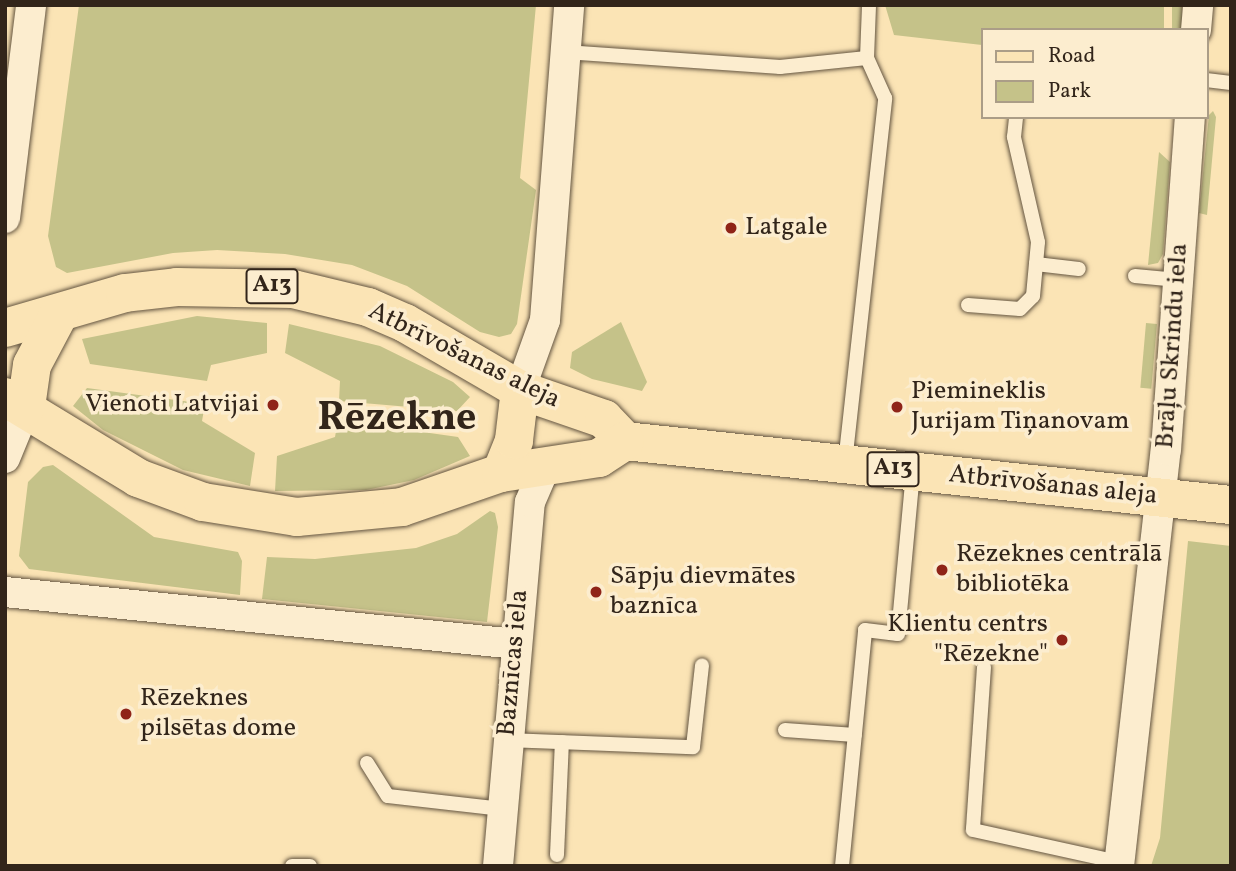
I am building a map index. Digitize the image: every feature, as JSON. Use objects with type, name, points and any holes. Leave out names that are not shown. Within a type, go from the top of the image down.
[{"type":"main road","name":"Atbrīvošanas aleja","points":[[5,328],[125,293],[177,287],[293,289],[368,307],[405,323],[520,390],[604,419],[625,440],[1231,505]]},
{"type":"main road","points":[[59,314],[16,402],[138,478],[203,502],[246,511],[297,517],[366,513],[440,496],[500,473],[599,458],[625,440]]},
{"type":"main road","points":[[500,473],[514,440],[520,390]]},
{"type":"street","points":[[5,218],[31,5]]},
{"type":"street","points":[[520,390],[545,320],[569,5]]},
{"type":"street","points":[[1196,28],[1199,5]]},
{"type":"street","name":"Brāļu Skrindu iela","points":[[1119,864],[1160,497],[1190,119]]},
{"type":"street","points":[[5,458],[16,402]]},
{"type":"street","name":"Baznīcas iela","points":[[498,866],[530,502],[547,464]]},
{"type":"street","points":[[5,592],[516,644]]},
{"type":"lane","points":[[845,464],[885,98],[867,58],[869,5]]},
{"type":"lane","points":[[565,52],[780,67],[867,58]]},
{"type":"lane","points":[[1208,80],[1231,83]]},
{"type":"lane","points":[[968,305],[1020,309],[1033,296],[1038,243],[1014,137],[1016,119]]},
{"type":"lane","points":[[1036,264],[1079,269]]},
{"type":"lane","points":[[1135,276],[1178,280]]},
{"type":"lane","points":[[842,866],[865,630],[898,634],[914,471]]},
{"type":"lane","points":[[507,740],[693,747],[702,665]]},
{"type":"lane","points":[[984,667],[973,830],[1119,864]]},
{"type":"lane","points":[[785,730],[855,735]]},
{"type":"lane","points":[[557,855],[562,742]]},
{"type":"lane","points":[[367,763],[388,796],[502,809]]},
{"type":"lane","points":[[292,866],[310,866]]},
{"type":"green space","points":[[79,5],[536,5],[520,178],[536,190],[517,324],[511,334],[499,337],[480,332],[407,286],[352,265],[285,254],[217,250],[173,253],[67,273],[56,267],[48,236]]},
{"type":"green space","points":[[885,5],[1164,5],[1164,28],[981,28],[981,45],[894,35]]},
{"type":"green space","points":[[1172,5],[1182,5],[1182,28],[1172,28]]},
{"type":"green space","points":[[1213,111],[1216,117],[1207,215],[1199,213],[1209,115]]},
{"type":"green space","points":[[1159,152],[1170,162],[1163,254],[1158,263],[1148,265]]},
{"type":"green space","points":[[197,316],[267,323],[267,353],[211,365],[207,381],[90,364],[82,339]]},
{"type":"green space","points":[[621,322],[647,382],[642,391],[592,379],[570,368],[572,352]]},
{"type":"green space","points":[[1146,323],[1157,324],[1151,389],[1140,388]]},
{"type":"green space","points":[[289,324],[380,346],[453,382],[470,397],[457,411],[339,401],[340,381],[285,353]]},
{"type":"green space","points":[[87,388],[205,404],[202,421],[255,453],[250,486],[183,470],[103,430],[73,406]]},
{"type":"green space","points":[[338,420],[458,437],[470,456],[414,480],[366,490],[275,491],[277,456],[335,437]]},
{"type":"green space","points":[[53,465],[154,537],[238,552],[242,561],[240,595],[29,569],[19,556],[28,482],[43,467]]},
{"type":"green space","points":[[490,511],[495,513],[498,527],[487,622],[262,599],[267,557],[315,559],[416,548],[457,534]]},
{"type":"green space","points":[[1188,541],[1231,546],[1231,866],[1151,866],[1160,838]]},
{"type":"place","name":"Latgale","points":[[731,228]]},
{"type":"place","name":"Vienoti Latvijai","points":[[273,405]]},
{"type":"place","name":"Piemineklis Jurijam Tiņanovam","points":[[897,407]]},
{"type":"place","name":"Rēzeknes centrālā bibliotēka","points":[[942,570]]},
{"type":"place","name":"Sāpju dievmātes baznīca","points":[[596,592]]},
{"type":"place","name":"Klientu centrs \"Rēzekne\"","points":[[1062,640]]},
{"type":"place","name":"Rēzeknes pilsētas dome","points":[[126,714]]},
{"type":"district","name":"Rēzekne","points":[[397,419]]}]
